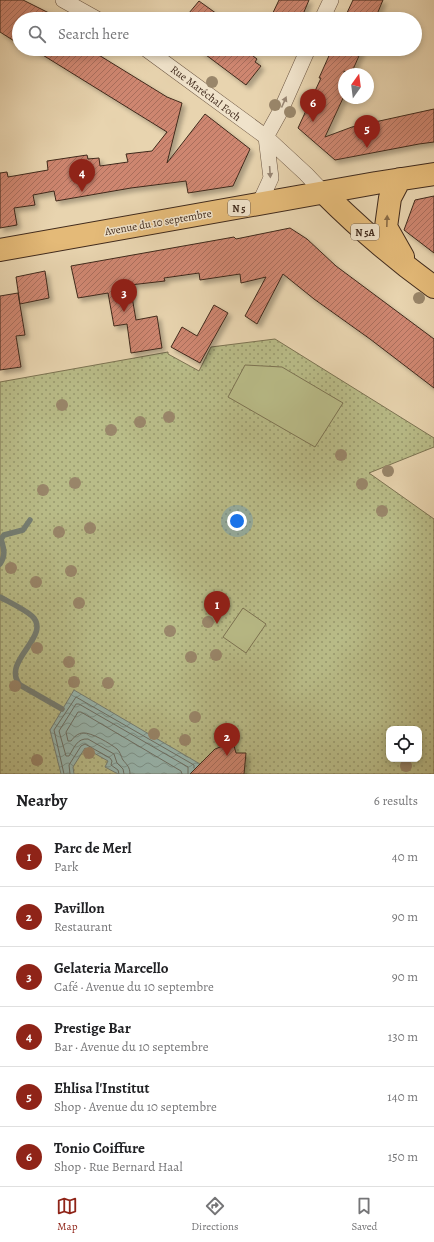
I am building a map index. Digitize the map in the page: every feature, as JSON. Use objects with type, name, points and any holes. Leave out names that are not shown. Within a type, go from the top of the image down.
[{"type":"main road","name":"Avenue du 10 septembre","points":[[0,250],[434,174]]},
{"type":"main road","name":"N 5A","points":[[400,179],[390,198],[386,227],[409,269]]},
{"type":"main road","name":"N 5A","points":[[324,193],[348,218],[409,269],[434,287]]},
{"type":"street","points":[[63,0],[84,12]]},
{"type":"street","points":[[325,12],[331,0]]},
{"type":"street","name":"Rue Maréchal Foch","points":[[156,56],[266,137],[324,193]]},
{"type":"street","points":[[259,204],[271,178],[266,137],[281,110],[305,56]]},
{"type":"green space","points":[[275,339],[434,438],[434,447],[369,473],[434,519],[434,774],[0,774],[0,382],[168,352],[168,354],[199,371],[211,347]]},
{"type":"green space","points":[[245,365],[282,367],[343,403],[315,447],[228,397]]},
{"type":"green space","points":[[243,608],[266,624],[246,653],[223,637]]},
{"type":"water","points":[[74,690],[200,764],[197,774],[118,774],[105,767],[108,761],[85,748],[73,767],[74,774],[61,774],[50,730]]},
{"type":"building","points":[[0,0],[23,0],[47,12],[12,12],[12,40],[0,32]]},
{"type":"building","points":[[279,0],[309,0],[304,12],[273,12]]},
{"type":"building","points":[[353,0],[383,0],[378,12],[347,12]]},
{"type":"building","points":[[199,1],[214,12],[190,12]]},
{"type":"building","points":[[44,56],[100,56],[167,97],[182,103],[167,163],[205,114],[250,149],[233,186],[188,193],[186,181],[131,188],[56,201],[54,191],[33,195],[35,205],[14,208],[17,225],[0,228],[0,173],[7,172],[8,177],[48,170],[47,161],[87,155],[88,159],[99,158],[100,166],[128,162],[126,154],[152,151],[167,132]]},
{"type":"building","points":[[207,56],[253,56],[257,59],[255,62],[261,66],[246,85]]},
{"type":"building","points":[[329,56],[359,56],[354,68],[338,68],[338,104],[340,104],[325,137],[352,127],[434,109],[434,142],[335,160],[298,128],[321,78],[319,78]]},
{"type":"building","points":[[434,196],[434,253],[404,230],[415,200]]},
{"type":"building","points":[[290,228],[307,239],[336,266],[434,339],[434,388],[370,339],[314,299],[283,274],[257,324],[245,316],[266,277],[241,283],[240,274],[200,280],[199,273],[164,278],[165,281],[130,285],[136,320],[157,316],[162,348],[131,353],[127,324],[114,326],[108,293],[78,298],[71,266],[234,237],[236,239]]},
{"type":"building","points":[[45,271],[49,298],[20,304],[16,277]]},
{"type":"building","points":[[18,293],[25,335],[16,336],[21,367],[0,370],[0,296]]},
{"type":"building","points":[[214,305],[228,313],[200,363],[171,347],[182,327],[197,336]]},
{"type":"building","points":[[233,742],[236,753],[246,753],[244,774],[190,774],[215,749]]},
{"type":"waterway","points":[[0,564],[4,552],[1,539],[4,535],[23,530],[30,520]]},
{"type":"waterway","points":[[0,597],[29,613],[37,624],[36,632],[16,667],[16,676],[20,685],[62,709]]},
{"type":"place","name":"Tonio Coiffure","points":[[313,122]]},
{"type":"place","name":"Ehlisa l'Institut","points":[[367,148]]},
{"type":"place","name":"Prestige Bar","points":[[82,192]]},
{"type":"place","name":"Gelateria Marcello","points":[[124,312]]},
{"type":"place","name":"Parc de Merl","points":[[217,624]]},
{"type":"place","name":"Pavillon","points":[[227,756]]}]
